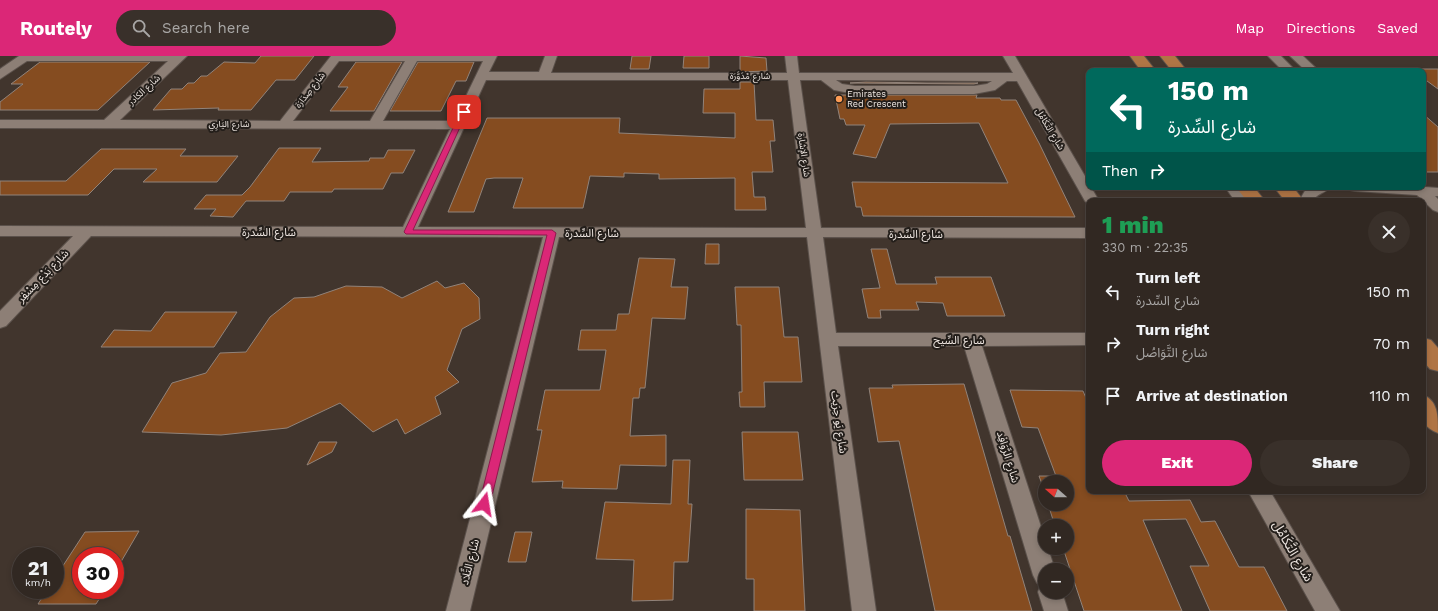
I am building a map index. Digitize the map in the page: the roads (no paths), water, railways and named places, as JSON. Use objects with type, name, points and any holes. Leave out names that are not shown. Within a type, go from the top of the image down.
[{"type":"main road","points":[[1137,56],[1147,68]]},
{"type":"main road","points":[[1167,56],[1177,68]]},
{"type":"main road","points":[[1247,190],[1254,198]]},
{"type":"main road","points":[[1285,190],[1292,198]]},
{"type":"main road","points":[[1426,349],[1438,363]]},
{"type":"main road","points":[[1426,408],[1438,423]]},
{"type":"street","points":[[544,76],[551,56]]},
{"type":"street","name":"شارع الإشارة","points":[[791,56],[815,234]]},
{"type":"street","name":"شارع التَّكَامُل","points":[[1009,56],[1019,77],[1090,198]]},
{"type":"street","points":[[1274,56],[1287,68]]},
{"type":"street","points":[[1296,56],[1310,68]]},
{"type":"street","points":[[0,75],[25,57],[180,57]]},
{"type":"street","name":"شارع الكادر","points":[[108,124],[180,57]]},
{"type":"street","points":[[336,57],[490,57],[408,232]]},
{"type":"street","name":"شارع صِدَارَة","points":[[284,124],[336,57]]},
{"type":"street","points":[[374,124],[414,57]]},
{"type":"street","name":"شارع مْدَوَّرَة","points":[[481,76],[823,77],[838,87],[855,90],[980,90],[991,87],[1004,77],[1019,77]]},
{"type":"street","name":"شارع اليَارِي","points":[[0,124],[458,125]]},
{"type":"street","points":[[1234,190],[1241,198]]},
{"type":"street","points":[[1308,198],[1311,192],[1316,190]]},
{"type":"street","points":[[1419,190],[1438,207]]},
{"type":"street","points":[[1425,190],[1438,192]]},
{"type":"street","name":"شارع السِّدرة","points":[[0,231],[815,234],[1086,233]]},
{"type":"street","name":"شارع بَدْع مِسْفِر","points":[[0,322],[87,231]]},
{"type":"street","name":"شارع التِّلاد","points":[[458,611],[552,233]]},
{"type":"street","name":"شارع يَو حِرَيث","points":[[815,234],[864,611]]},
{"type":"street","name":"شارع السِّيح","points":[[828,340],[1086,339]]},
{"type":"street","name":"شارع الرَّوَافِد","points":[[971,340],[1041,563]]},
{"type":"street","name":"شارع التَّكَامُل","points":[[1261,494],[1328,611]]},
{"type":"street","points":[[1052,599],[1056,611]]},
{"type":"place","name":"Emirates Red Crescent","points":[[839,99]]}]
